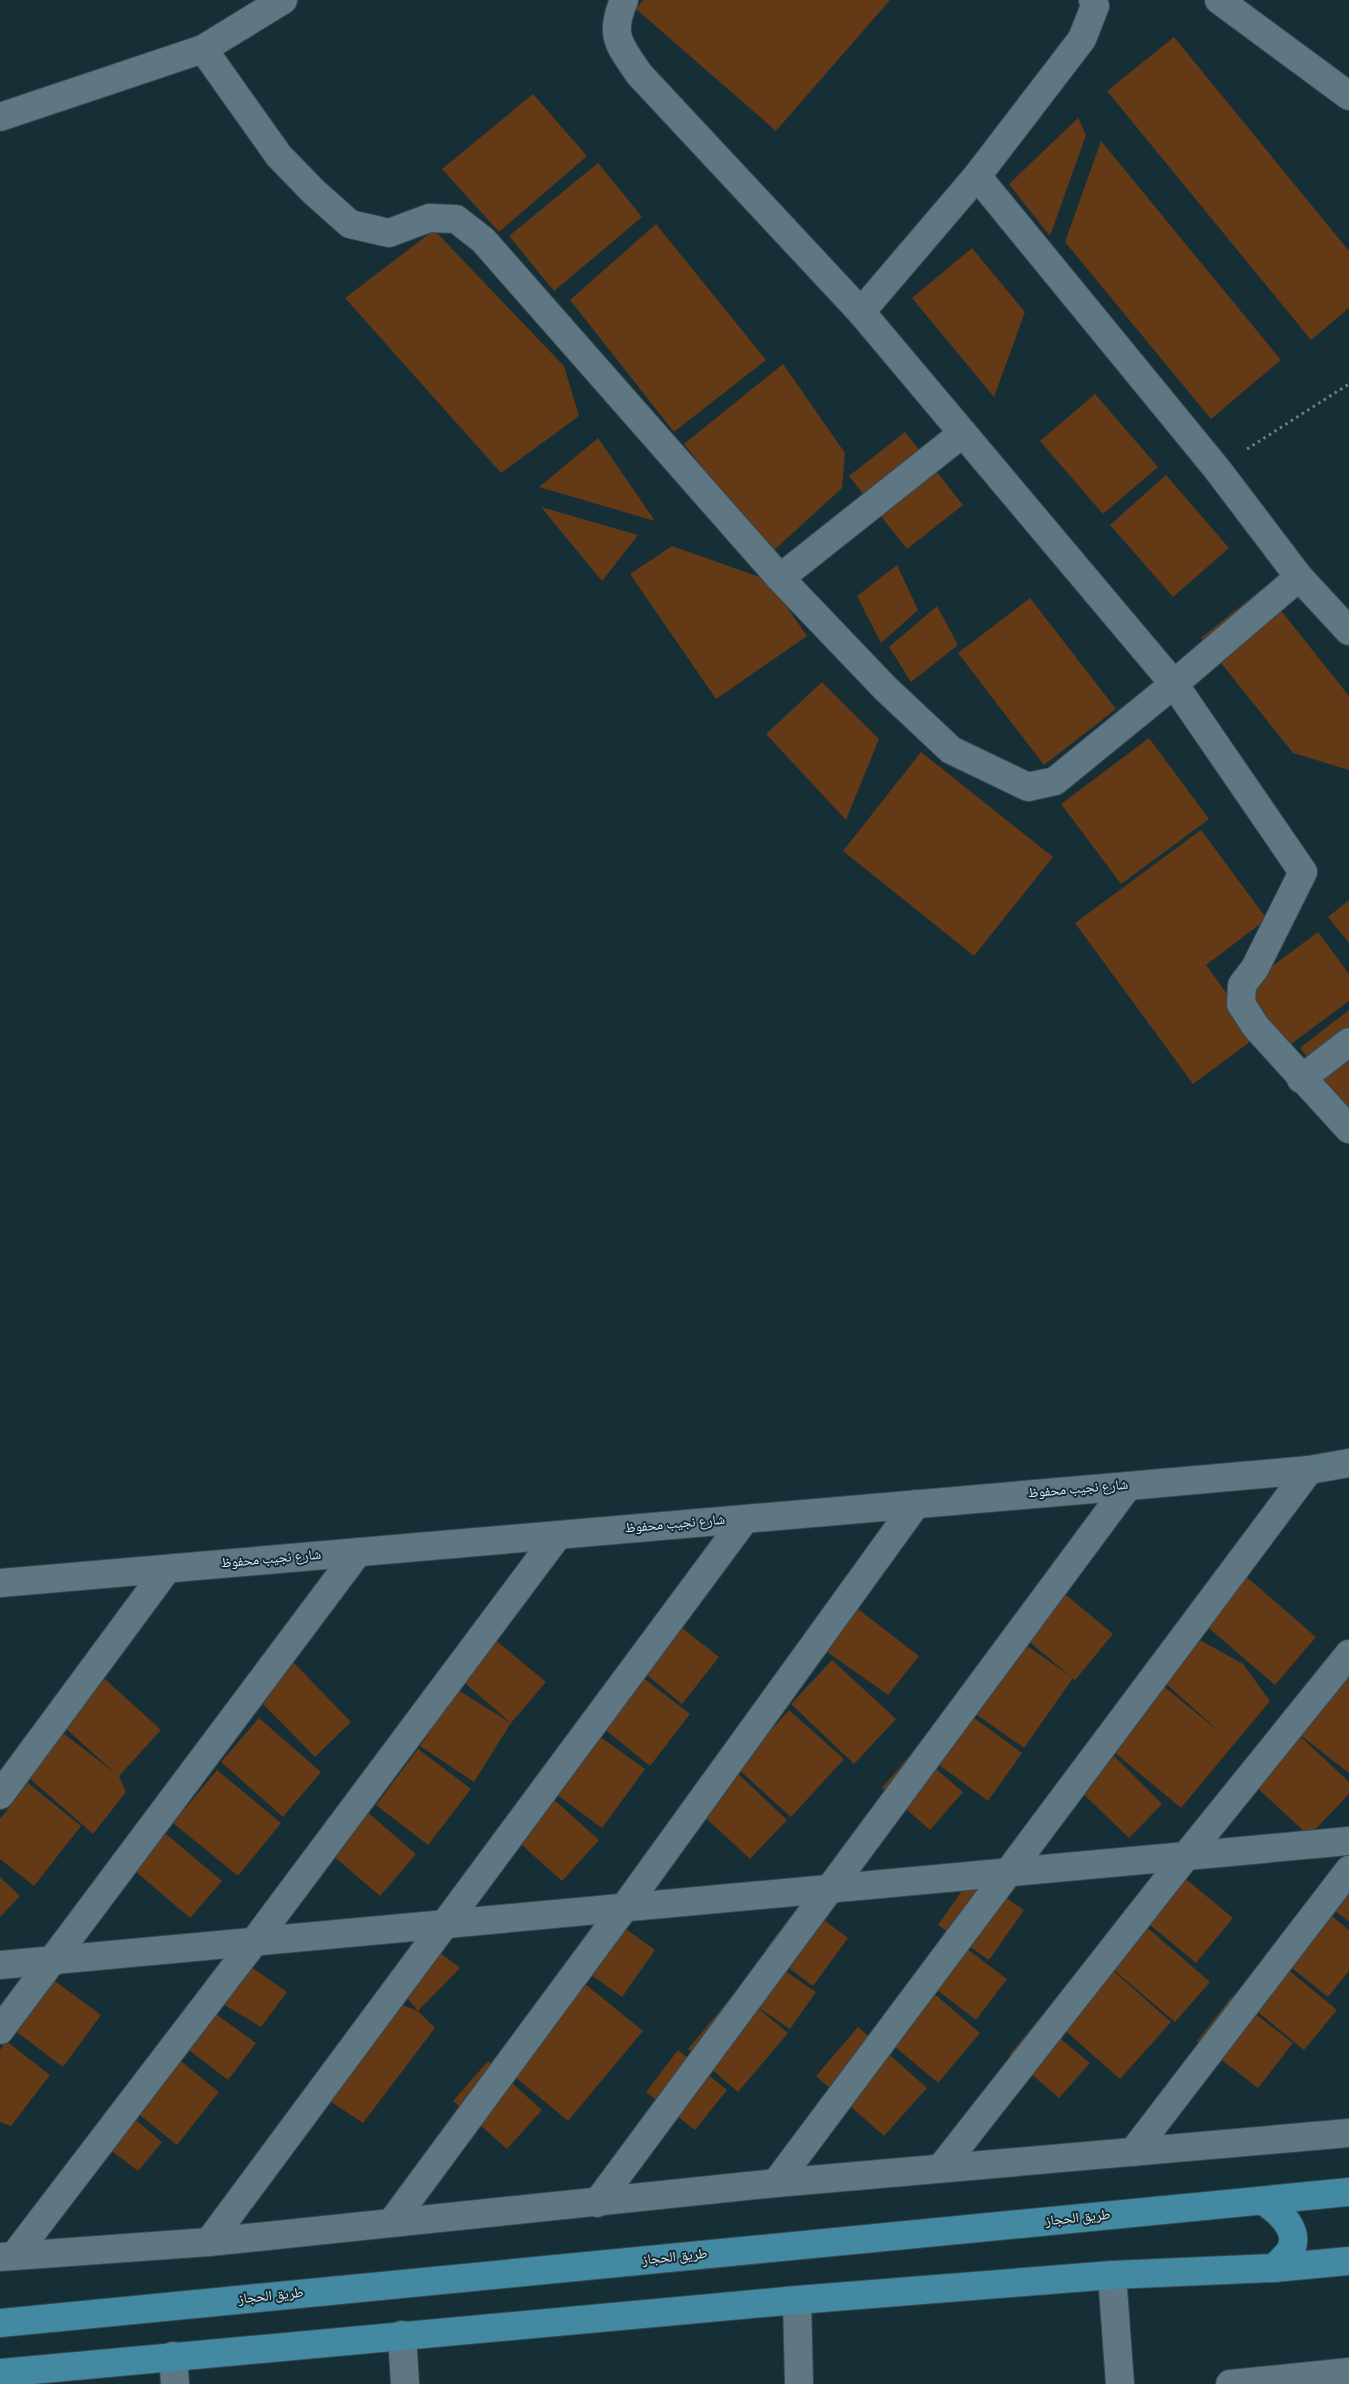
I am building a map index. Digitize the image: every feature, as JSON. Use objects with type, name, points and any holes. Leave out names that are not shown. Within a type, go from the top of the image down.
[{"type":"main road","name":"طريق الحجاز","points":[[0,2323],[1349,2192]]},
{"type":"main road","points":[[1263,2201],[1277,2210],[1287,2222],[1293,2238],[1291,2250],[1274,2268]]},
{"type":"main road","points":[[0,2374],[173,2356],[797,2300],[1112,2274],[1274,2268],[1349,2261]]},
{"type":"street","points":[[0,117],[203,49],[283,0]]},
{"type":"street","points":[[624,0],[615,25],[620,44],[640,74],[861,312],[1174,684],[1303,872],[1255,968],[1242,985],[1242,1004],[1256,1027],[1349,1129]]},
{"type":"street","points":[[861,312],[976,176],[1082,39],[1095,6],[1093,0]]},
{"type":"street","points":[[1219,0],[1349,96]]},
{"type":"street","points":[[203,49],[279,156],[314,192],[350,224],[389,232],[429,218],[456,219],[484,240],[780,578],[885,688],[950,750],[1028,787],[1056,781],[1300,577]]},
{"type":"street","points":[[976,176],[1217,469],[1300,577],[1349,631]]},
{"type":"street","points":[[780,578],[963,433]]},
{"type":"street","points":[[1302,1079],[1349,1042]]},
{"type":"street","name":"شارع نجيب محفوظ","points":[[4,1588],[167,1569],[1309,1470],[1349,1463]]},
{"type":"street","points":[[776,2183],[1309,1470]]},
{"type":"street","points":[[597,2203],[1128,1486]]},
{"type":"street","points":[[392,2222],[624,1908],[916,1504]]},
{"type":"street","points":[[209,2242],[745,1519]]},
{"type":"street","points":[[7,2257],[254,1942],[558,1535]]},
{"type":"street","points":[[0,2030],[358,1552]]},
{"type":"street","points":[[0,1795],[167,1569]]},
{"type":"street","points":[[941,2168],[1186,1856],[1349,1654]]},
{"type":"street","points":[[0,1965],[1349,1841]]},
{"type":"street","points":[[1132,2152],[1349,1870]]},
{"type":"street","points":[[7,2257],[209,2242],[776,2183],[1132,2152],[1346,2128]]},
{"type":"street","points":[[1112,2274],[1120,2384]]},
{"type":"street","points":[[797,2300],[799,2384]]},
{"type":"street","points":[[402,2335],[405,2384]]},
{"type":"street","points":[[173,2356],[174,2384]]},
{"type":"street","points":[[1230,2384],[1304,2380],[1349,2372]]},
{"type":"path","points":[[1217,469],[1349,384]]},
{"type":"building","points":[[643,0],[890,0],[776,131],[636,9]]},
{"type":"building","points":[[1174,37],[1349,251],[1349,308],[1311,340],[1107,91]]},
{"type":"building","points":[[533,94],[587,156],[499,232],[442,169]]},
{"type":"building","points":[[1078,118],[1086,135],[1050,236],[1009,184]]},
{"type":"building","points":[[1101,141],[1281,360],[1211,419],[1065,242]]},
{"type":"building","points":[[598,163],[642,217],[554,291],[509,236]]},
{"type":"building","points":[[656,224],[766,360],[674,432],[570,300]]},
{"type":"building","points":[[434,230],[564,366],[579,416],[501,473],[345,298]]},
{"type":"building","points":[[972,248],[1025,312],[994,397],[912,298]]},
{"type":"building","points":[[783,364],[845,453],[842,488],[771,553],[684,444]]},
{"type":"building","points":[[1095,394],[1158,467],[1103,514],[1040,441]]},
{"type":"building","points":[[905,432],[963,505],[907,549],[849,476]]},
{"type":"building","points":[[598,438],[655,521],[539,487]]},
{"type":"building","points":[[1166,475],[1229,548],[1173,597],[1110,525]]},
{"type":"building","points":[[541,507],[638,535],[602,581]]},
{"type":"building","points":[[672,546],[768,580],[807,636],[716,699],[630,574]]},
{"type":"building","points":[[897,565],[918,610],[881,643],[857,596]]},
{"type":"building","points":[[1263,588],[1349,696],[1349,770],[1293,753],[1201,638]]},
{"type":"building","points":[[1030,598],[1116,709],[1044,765],[958,653]]},
{"type":"building","points":[[937,606],[958,645],[911,682],[889,647]]},
{"type":"building","points":[[822,682],[879,739],[846,820],[766,734]]},
{"type":"building","points":[[1149,738],[1209,819],[1121,884],[1061,804]]},
{"type":"building","points":[[921,752],[1053,857],[974,956],[843,851]]},
{"type":"building","points":[[1201,830],[1267,919],[1206,965],[1258,1036],[1193,1084],[1075,923]]},
{"type":"building","points":[[1349,900],[1349,943],[1328,917]]},
{"type":"building","points":[[1318,932],[1349,974],[1349,1001],[1287,1047],[1243,988]]},
{"type":"building","points":[[1349,1010],[1349,1112],[1300,1048]]},
{"type":"building","points":[[1243,1574],[1316,1637],[1275,1685],[1202,1622]]},
{"type":"building","points":[[1059,1589],[1113,1634],[1075,1680],[1021,1635]]},
{"type":"building","points":[[854,1606],[919,1656],[888,1695],[823,1649]]},
{"type":"building","points":[[677,1624],[719,1657],[682,1704],[641,1670]]},
{"type":"building","points":[[493,1638],[546,1682],[511,1723],[459,1678]]},
{"type":"building","points":[[1019,1640],[1073,1678],[1024,1748],[970,1710]]},
{"type":"building","points":[[1200,1640],[1243,1664],[1270,1701],[1181,1808],[1109,1748],[1162,1685],[1221,1733],[1164,1682]]},
{"type":"building","points":[[832,1660],[896,1719],[854,1764],[791,1704]]},
{"type":"building","points":[[293,1662],[351,1722],[315,1757],[257,1698]]},
{"type":"building","points":[[1349,1676],[1349,1773],[1299,1734]]},
{"type":"building","points":[[642,1677],[690,1714],[650,1766],[603,1728]]},
{"type":"building","points":[[105,1679],[161,1730],[119,1776],[126,1792],[93,1834],[28,1777],[59,1730],[115,1773],[63,1726]]},
{"type":"building","points":[[458,1690],[511,1723],[474,1782],[420,1746]]},
{"type":"building","points":[[789,1710],[844,1759],[791,1817],[737,1768]]},
{"type":"building","points":[[966,1712],[1022,1753],[988,1801],[931,1759]]},
{"type":"building","points":[[259,1718],[321,1772],[283,1817],[221,1762]]},
{"type":"building","points":[[1285,1722],[1349,1782],[1349,1794],[1309,1836],[1239,1771]]},
{"type":"building","points":[[595,1733],[645,1769],[602,1828],[553,1792]]},
{"type":"building","points":[[418,1749],[471,1789],[428,1845],[376,1805]]},
{"type":"building","points":[[914,1750],[963,1792],[930,1830],[882,1788]]},
{"type":"building","points":[[1108,1750],[1162,1804],[1129,1838],[1074,1785]]},
{"type":"building","points":[[733,1769],[787,1820],[750,1859],[696,1809]]},
{"type":"building","points":[[217,1770],[281,1823],[238,1876],[173,1823]]},
{"type":"building","points":[[28,1783],[81,1826],[34,1886],[0,1859],[0,1819]]},
{"type":"building","points":[[551,1797],[599,1840],[562,1881],[514,1838]]},
{"type":"building","points":[[366,1811],[416,1854],[380,1896],[330,1853]]},
{"type":"building","points":[[166,1834],[222,1881],[190,1918],[134,1870]]},
{"type":"building","points":[[973,1875],[1024,1910],[989,1960],[938,1925]]},
{"type":"building","points":[[1181,1875],[1233,1918],[1196,1963],[1144,1920]]},
{"type":"building","points":[[0,1877],[20,1896],[0,1917]]},
{"type":"building","points":[[1349,1882],[1349,1922],[1329,1906]]},
{"type":"building","points":[[801,1903],[848,1938],[813,1986],[765,1950]]},
{"type":"building","points":[[1328,1913],[1349,1930],[1349,1971],[1328,1997],[1287,1964]]},
{"type":"building","points":[[606,1915],[655,1950],[622,1997],[573,1962]]},
{"type":"building","points":[[1143,1924],[1210,1982],[1175,2022],[1108,1965]]},
{"type":"building","points":[[951,1937],[1007,1979],[976,2020],[920,1977]]},
{"type":"building","points":[[435,1949],[460,1968],[418,2011],[402,1992]]},
{"type":"building","points":[[776,1965],[816,1992],[790,2029],[753,2004],[788,2033],[738,2092],[688,2049],[737,1990],[751,2002]]},
{"type":"building","points":[[250,1966],[287,1992],[261,2027],[218,2001]]},
{"type":"building","points":[[1110,1968],[1171,2022],[1120,2079],[1060,2026]]},
{"type":"building","points":[[1286,1968],[1337,2010],[1304,2050],[1253,2008]]},
{"type":"building","points":[[48,1976],[101,2015],[63,2067],[10,2027]]},
{"type":"building","points":[[917,1979],[980,2033],[938,2083],[875,2030]]},
{"type":"building","points":[[584,1983],[643,2031],[568,2121],[509,2072]]},
{"type":"building","points":[[1232,1996],[1293,2043],[1258,2088],[1197,2041]]},
{"type":"building","points":[[394,2002],[418,2011],[435,2028],[363,2123],[325,2098]]},
{"type":"building","points":[[213,2012],[256,2043],[228,2080],[185,2047]]},
{"type":"building","points":[[1038,2020],[1090,2063],[1059,2098],[1009,2055]]},
{"type":"building","points":[[858,2027],[927,2088],[884,2136],[816,2076]]},
{"type":"building","points":[[6,2041],[50,2075],[11,2126],[0,2122],[0,2050]]},
{"type":"building","points":[[678,2050],[727,2090],[695,2130],[646,2092]]},
{"type":"building","points":[[178,2059],[219,2092],[177,2145],[136,2112]]},
{"type":"building","points":[[488,2061],[542,2110],[507,2149],[453,2101]]},
{"type":"building","points":[[130,2115],[162,2142],[138,2171],[105,2146]]}]
